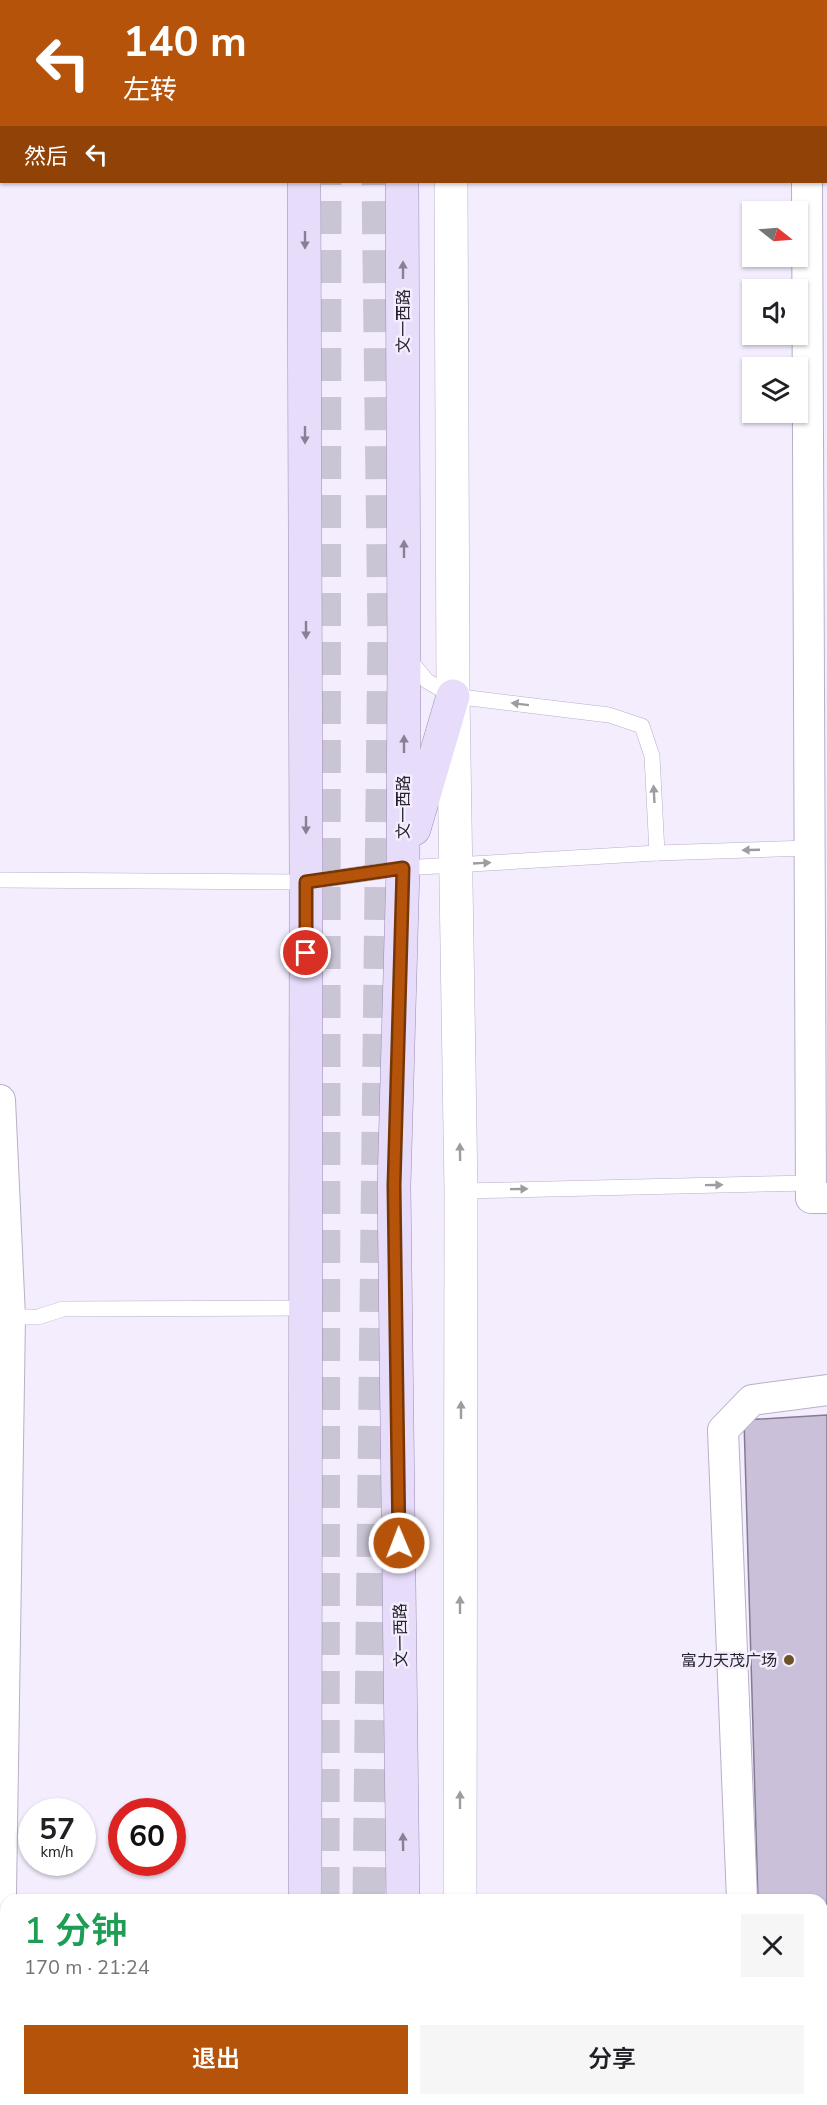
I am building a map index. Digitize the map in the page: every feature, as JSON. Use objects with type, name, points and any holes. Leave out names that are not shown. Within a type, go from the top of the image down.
[{"type":"main road","points":[[304,183],[305,1894]]},
{"type":"main road","name":"文一西路","points":[[402,183],[403,868],[394,1186],[404,1894]]},
{"type":"main road","points":[[451,183],[453,696],[461,1191],[460,1894]]},
{"type":"main road","points":[[403,868],[453,696]]},
{"type":"street","points":[[807,183],[810,848],[819,1190]]},
{"type":"street","points":[[0,1100],[5,1317],[0,1894]]},
{"type":"street","points":[[742,1894],[723,1430],[752,1400],[827,1390]]},
{"type":"lane","points":[[404,654],[427,681],[453,696],[609,715],[642,726],[652,756],[657,853]]},
{"type":"lane","points":[[0,880],[306,882],[403,868],[657,853],[810,848]]},
{"type":"lane","points":[[461,1191],[819,1190]]},
{"type":"lane","points":[[5,1317],[38,1317],[63,1309],[305,1308]]},
{"type":"building","name":"富力天茂广场","points":[[827,1415],[827,1894],[758,1894],[744,1420]]},
{"type":"tunnel","points":[[323,1894],[325,183]]},
{"type":"tunnel","points":[[369,1894],[384,634],[378,183]]},
{"type":"place","name":"富力天茂广场","points":[[789,1660]]},
{"type":"route","points":[[306,953],[306,882],[403,868],[394,1186],[399,1543]]}]
